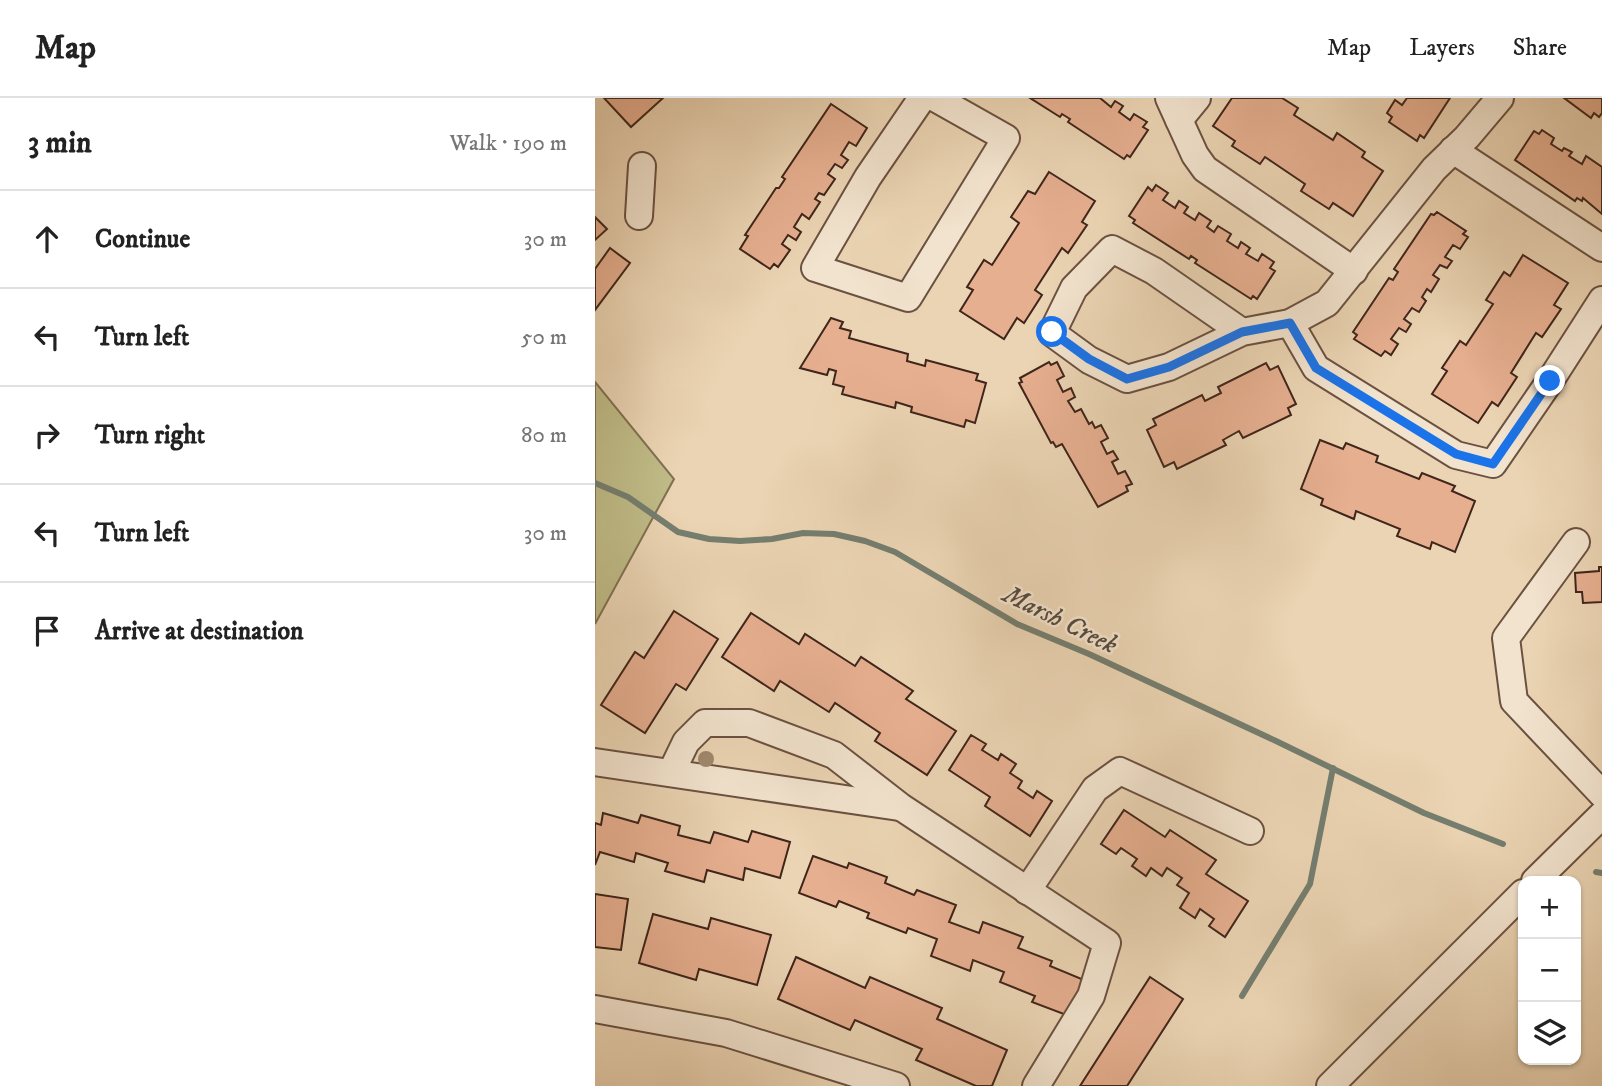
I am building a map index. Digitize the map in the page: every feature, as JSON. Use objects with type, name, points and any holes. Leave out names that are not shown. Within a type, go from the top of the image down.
[{"type":"street","points":[[922,98],[868,177],[815,268],[908,298],[1006,138],[935,98]]},
{"type":"street","points":[[1196,98],[1174,109],[1195,155],[1205,169],[1354,271]]},
{"type":"street","points":[[1242,332],[1154,271],[1112,249],[1073,288],[1052,332],[1089,359],[1127,379],[1169,367],[1242,332],[1290,323],[1327,303],[1434,169],[1493,109],[1500,98]]},
{"type":"street","points":[[1453,150],[1602,248]]},
{"type":"street","points":[[639,216],[642,166]]},
{"type":"street","points":[[1290,323],[1316,368],[1456,454],[1493,464],[1602,300]]},
{"type":"street","points":[[1576,542],[1506,638],[1514,701],[1602,794]]},
{"type":"street","points":[[671,773],[686,742],[705,723],[749,723],[834,755],[901,807],[1107,943],[1091,996],[1036,1086]]},
{"type":"street","points":[[595,762],[901,807]]},
{"type":"street","points":[[1027,891],[1095,789],[1120,771],[1250,831]]},
{"type":"street","points":[[1540,876],[1602,815]]},
{"type":"street","points":[[1330,1086],[1518,898]]},
{"type":"street","points":[[595,1009],[726,1032],[896,1086]]},
{"type":"shaded area","points":[[595,382],[674,479],[595,624]]},
{"type":"building","points":[[604,98],[663,98],[631,127]]},
{"type":"building","points":[[1030,98],[1100,98],[1111,107],[1115,101],[1123,106],[1119,112],[1130,120],[1134,114],[1147,122],[1143,127],[1148,130],[1130,157],[1127,155],[1124,159],[1068,122],[1070,119],[1062,114],[1060,117]]},
{"type":"building","points":[[1232,98],[1282,98],[1298,108],[1294,115],[1333,140],[1337,133],[1365,152],[1362,157],[1383,171],[1353,216],[1333,203],[1329,209],[1301,191],[1305,184],[1265,157],[1260,164],[1232,146],[1235,141],[1213,126]]},
{"type":"building","points":[[1407,98],[1450,98],[1424,138],[1420,135],[1417,141],[1389,122],[1392,117],[1387,113],[1395,100],[1402,105]]},
{"type":"building","points":[[1564,98],[1602,98],[1602,113],[1599,117],[1594,113],[1591,118]]},
{"type":"building","points":[[831,104],[867,128],[856,146],[849,142],[841,155],[848,160],[842,168],[835,164],[828,174],[835,179],[824,195],[819,193],[815,199],[820,202],[809,219],[802,214],[794,227],[801,232],[796,240],[788,235],[782,244],[790,250],[778,267],[774,264],[770,269],[740,249],[748,236],[745,235],[785,179],[782,177]]},
{"type":"building","points":[[1542,130],[1554,138],[1551,144],[1562,151],[1564,148],[1572,152],[1569,156],[1582,164],[1586,156],[1602,167],[1602,214],[1583,198],[1582,201],[1577,198],[1575,201],[1515,160],[1534,131],[1539,134]]},
{"type":"building","points":[[1049,172],[1095,201],[1082,222],[1087,225],[1068,253],[1062,248],[1035,290],[1042,295],[1024,323],[1017,318],[1004,339],[960,311],[973,290],[967,287],[984,260],[992,265],[1019,223],[1011,217],[1028,191],[1035,194]]},
{"type":"building","points":[[1156,185],[1168,193],[1163,200],[1175,208],[1179,201],[1188,207],[1184,213],[1195,220],[1199,213],[1211,221],[1207,227],[1214,232],[1218,226],[1231,234],[1227,241],[1238,248],[1241,242],[1250,248],[1246,254],[1258,261],[1262,254],[1274,262],[1270,268],[1275,271],[1257,299],[1253,296],[1251,299],[1195,263],[1197,260],[1191,256],[1189,259],[1133,223],[1135,220],[1129,216],[1148,187],[1152,191]]},
{"type":"building","points":[[1437,212],[1466,231],[1463,234],[1468,237],[1460,249],[1453,245],[1445,257],[1452,261],[1447,268],[1440,265],[1433,275],[1439,279],[1431,292],[1427,289],[1422,297],[1426,301],[1419,312],[1412,308],[1404,319],[1411,324],[1406,332],[1399,328],[1391,339],[1398,344],[1391,355],[1385,351],[1381,356],[1354,339],[1357,335],[1353,332],[1389,278],[1393,280],[1398,272],[1394,269],[1431,214]]},
{"type":"building","points":[[595,217],[607,229],[595,240]]},
{"type":"building","points":[[610,248],[630,263],[595,310],[595,269]]},
{"type":"building","points":[[1523,255],[1568,283],[1554,305],[1561,309],[1542,337],[1536,333],[1511,373],[1517,377],[1498,406],[1492,402],[1478,423],[1432,394],[1447,371],[1442,368],[1460,341],[1466,345],[1493,304],[1486,300],[1504,272],[1510,276]]},
{"type":"building","points":[[831,318],[843,322],[840,328],[851,331],[849,338],[908,354],[907,361],[925,366],[926,360],[978,374],[976,380],[986,383],[975,423],[966,420],[964,427],[911,412],[912,407],[896,402],[895,408],[842,394],[844,387],[833,384],[836,371],[829,369],[827,375],[800,368]]},
{"type":"building","points":[[1049,362],[1051,365],[1057,362],[1064,376],[1057,380],[1063,392],[1071,388],[1075,397],[1068,401],[1075,412],[1081,409],[1089,424],[1092,422],[1095,428],[1101,425],[1108,438],[1101,442],[1107,454],[1113,451],[1118,459],[1112,462],[1118,474],[1125,471],[1132,484],[1126,486],[1128,491],[1098,507],[1062,444],[1056,447],[1051,443],[1019,383],[1022,382],[1020,378]]},
{"type":"building","points":[[1266,363],[1270,370],[1278,366],[1296,404],[1288,408],[1291,415],[1243,438],[1239,431],[1223,440],[1226,445],[1177,469],[1174,462],[1164,467],[1147,430],[1156,425],[1153,419],[1202,395],[1205,401],[1221,393],[1218,387]]},
{"type":"building","points":[[1320,440],[1343,449],[1346,443],[1378,456],[1376,462],[1419,479],[1422,473],[1455,486],[1452,491],[1475,501],[1455,552],[1432,542],[1430,549],[1397,536],[1400,529],[1356,511],[1354,519],[1321,505],[1323,499],[1301,489]]},
{"type":"building","points":[[1599,567],[1602,567],[1602,602],[1583,603],[1582,592],[1576,592],[1575,573],[1599,571]]},
{"type":"building","points":[[674,611],[718,639],[686,690],[676,684],[645,733],[601,705],[635,652],[644,658]]},
{"type":"building","points":[[751,613],[799,644],[805,634],[855,666],[861,657],[913,691],[906,699],[956,731],[927,775],[875,741],[880,733],[835,703],[829,712],[780,681],[774,691],[722,657]]},
{"type":"building","points":[[971,735],[986,744],[982,750],[998,760],[1001,754],[1016,764],[1010,773],[1022,781],[1018,788],[1033,798],[1037,791],[1052,801],[1030,836],[985,806],[990,797],[949,770]]},
{"type":"building","points":[[1124,810],[1165,837],[1170,830],[1216,860],[1206,874],[1248,901],[1225,937],[1209,926],[1214,919],[1200,909],[1195,918],[1180,908],[1189,893],[1177,885],[1182,878],[1167,868],[1162,876],[1151,868],[1146,876],[1132,866],[1137,859],[1121,848],[1116,854],[1101,844]]},
{"type":"building","points":[[603,813],[638,823],[641,815],[680,826],[678,835],[710,843],[714,832],[748,842],[752,831],[790,842],[780,878],[745,868],[743,880],[707,870],[704,882],[665,871],[668,863],[636,853],[634,862],[600,852],[595,865],[595,823],[601,825]]},
{"type":"building","points":[[813,856],[847,868],[849,863],[887,877],[885,883],[914,895],[917,890],[956,905],[949,922],[979,933],[983,922],[1023,937],[1018,948],[1052,961],[1050,966],[1084,980],[1069,1016],[1032,1002],[1035,996],[1000,982],[1004,972],[973,960],[970,971],[931,956],[937,939],[908,928],[906,933],[867,918],[869,913],[839,901],[836,907],[799,893]]},
{"type":"building","points":[[595,894],[628,899],[621,950],[595,947]]},
{"type":"building","points":[[653,914],[708,929],[711,918],[771,935],[757,985],[699,969],[696,980],[639,963]]},
{"type":"building","points":[[796,957],[865,988],[870,977],[942,1008],[937,1019],[1007,1050],[992,1086],[976,1086],[916,1060],[922,1049],[855,1020],[850,1030],[778,999]]},
{"type":"building","points":[[1150,977],[1183,999],[1127,1086],[1080,1086]]},
{"type":"waterway","name":"Marsh Creek","points":[[595,483],[628,497],[678,532],[709,539],[740,541],[803,533],[834,534],[895,552],[1017,624],[1089,654],[1424,813],[1503,844]]},
{"type":"waterway","points":[[1242,996],[1310,884],[1333,768]]},
{"type":"waterway","name":"Marsh Creek","points":[[1596,872],[1602,873]]},
{"type":"route","points":[[1052,332],[1089,359],[1127,379],[1169,367],[1242,332],[1290,323],[1316,368],[1456,454],[1493,464],[1550,381]]}]
